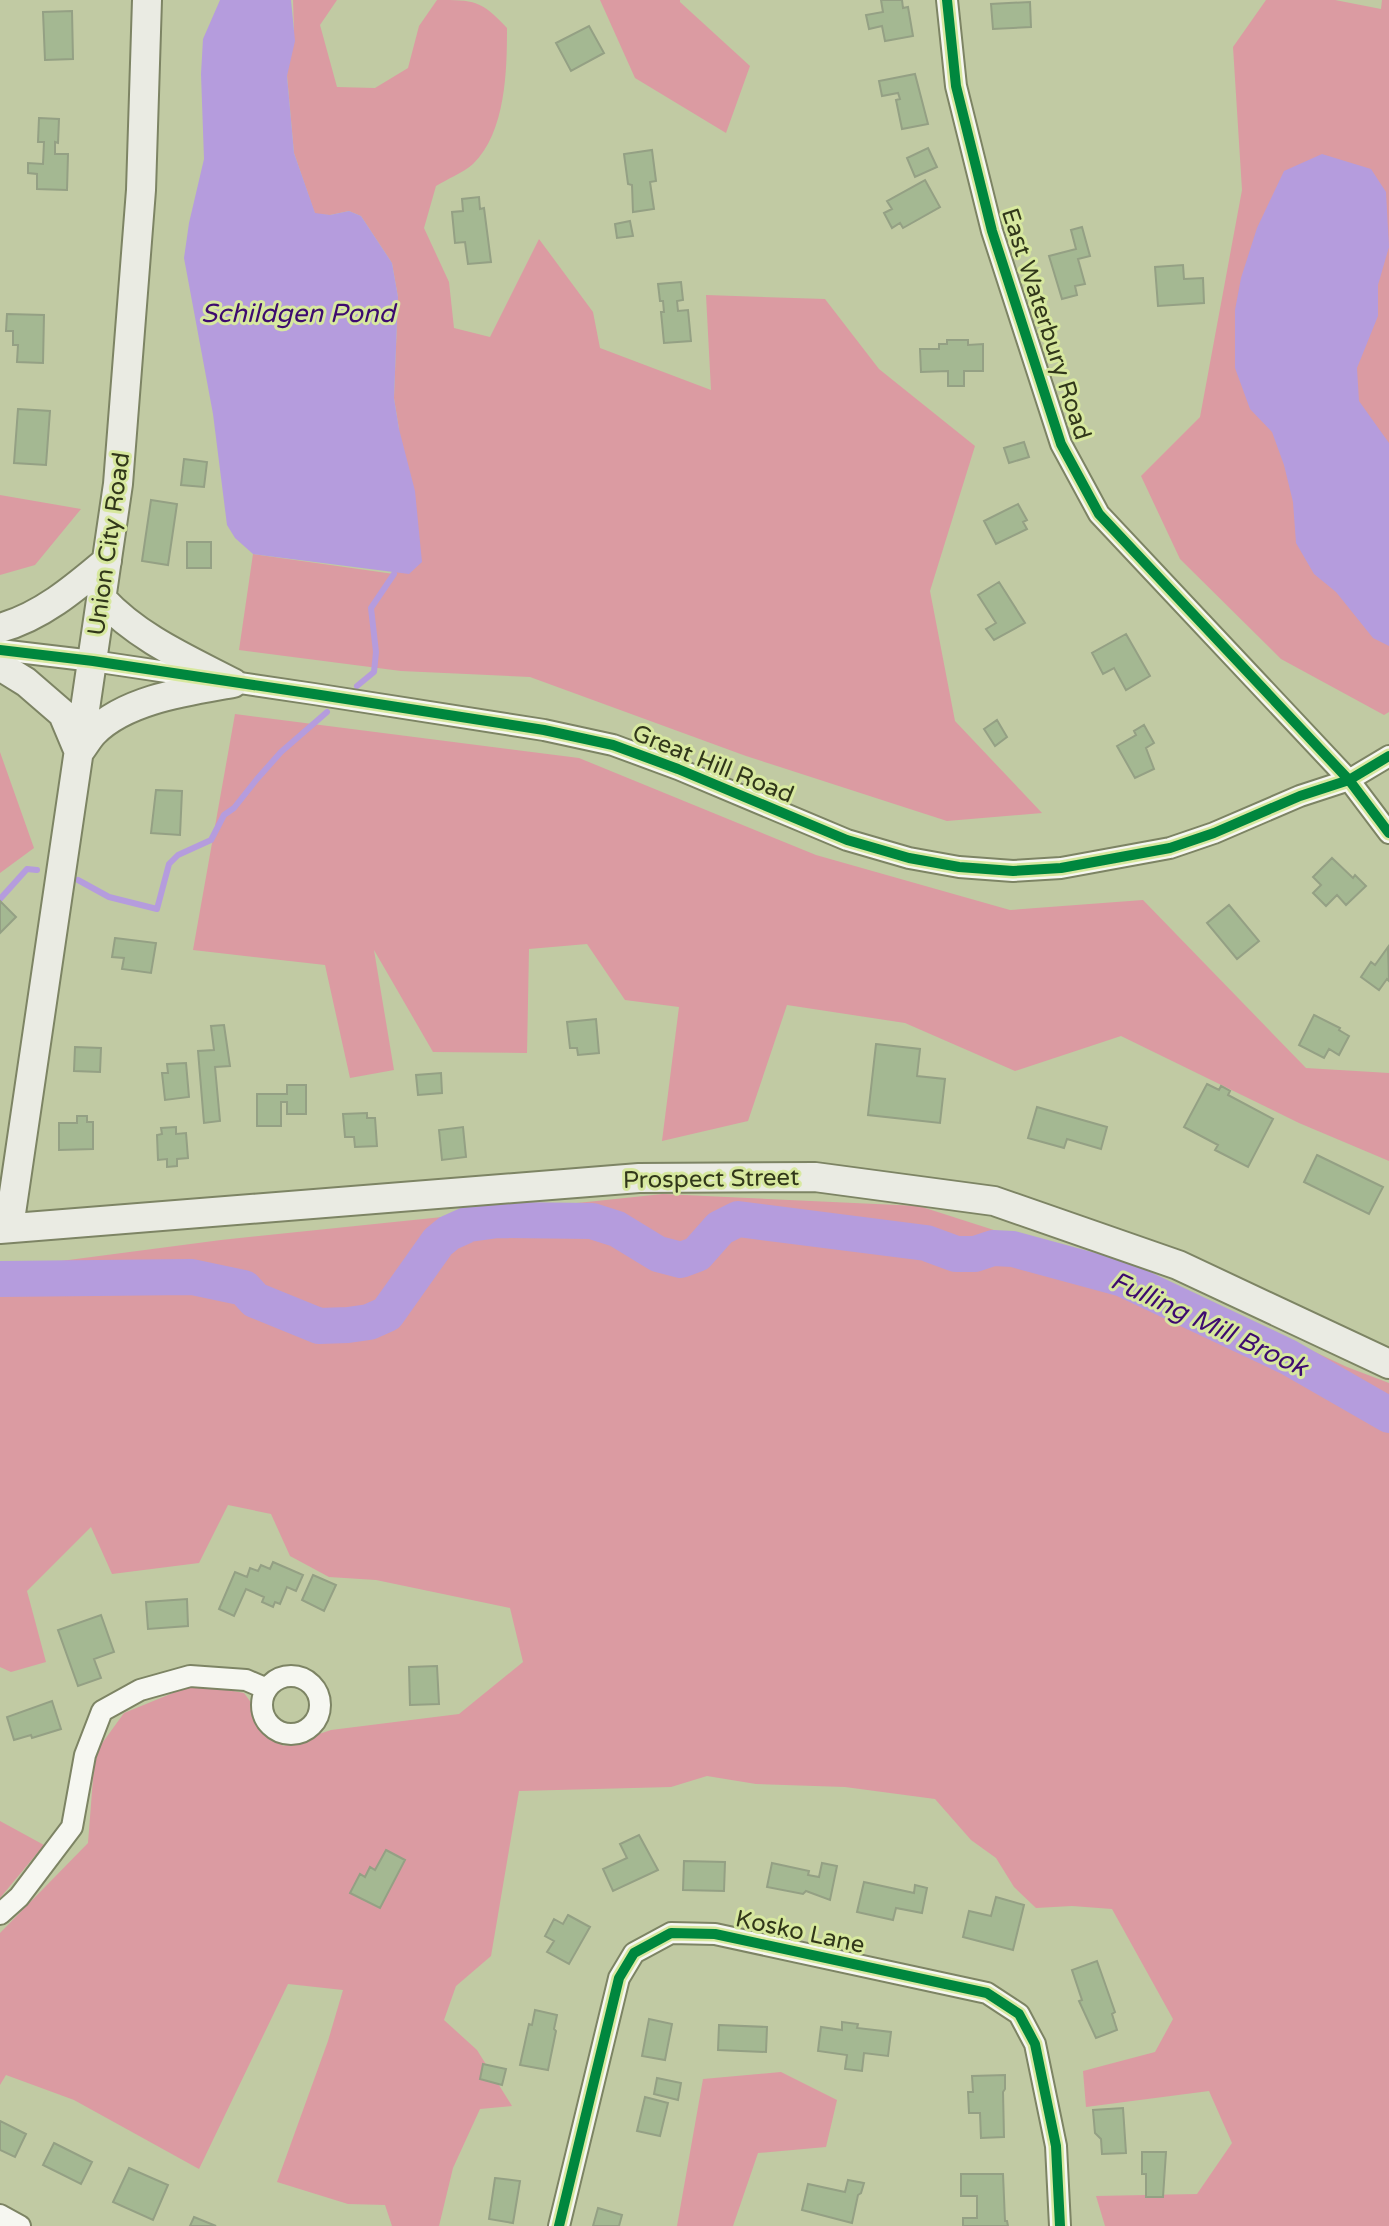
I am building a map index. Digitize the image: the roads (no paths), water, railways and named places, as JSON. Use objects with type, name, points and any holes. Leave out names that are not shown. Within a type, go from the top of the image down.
[{"type":"main road","name":"Union City Road","points":[[4,1228],[118,484],[141,190],[147,0]]},
{"type":"main road","points":[[0,628],[18,623],[55,601],[107,561]]},
{"type":"main road","points":[[102,599],[124,622],[148,638],[233,683]]},
{"type":"main road","points":[[0,666],[26,682],[63,714],[79,752]]},
{"type":"main road","points":[[79,752],[93,732],[118,715],[172,694],[233,683]]},
{"type":"main road","name":"Prospect Street","points":[[4,1228],[639,1178],[815,1177],[994,1201],[1178,1265],[1389,1364]]},
{"type":"street","name":"East Waterbury Road","points":[[947,0],[956,86],[992,231],[1061,444],[1099,514],[1349,780],[1389,833]]},
{"type":"street","name":"Great Hill Road","points":[[0,650],[93,661],[544,730],[613,745],[847,840],[909,858],[959,867],[1013,871],[1061,868],[1170,848],[1214,833],[1300,796],[1349,780],[1389,756]]},
{"type":"street","points":[[0,1914],[19,1897],[72,1827],[85,1755],[102,1711],[140,1690],[190,1676],[246,1680],[267,1689]]},
{"type":"street","name":"Kosko Lane","points":[[559,2226],[619,1978],[634,1953],[671,1933],[715,1934],[987,1993],[1019,2014],[1035,2044],[1056,2146],[1060,2226]]},
{"type":"street","points":[[0,2215],[20,2226]]},
{"type":"water","name":"Schildgen Pond","points":[[220,0],[291,0],[295,41],[287,76],[294,153],[315,213],[330,215],[349,211],[361,216],[392,263],[398,297],[394,398],[415,491],[422,562],[409,574],[253,554],[235,538],[227,525],[213,414],[184,258],[204,159],[203,39]]},
{"type":"water","points":[[1322,154],[1371,169],[1386,192],[1389,247],[1378,285],[1378,316],[1357,368],[1359,401],[1389,443],[1389,646],[1373,638],[1336,592],[1314,574],[1296,543],[1293,502],[1284,465],[1272,432],[1250,409],[1235,368],[1235,310],[1241,278],[1257,228],[1284,171]]},
{"type":"waterway","points":[[357,686],[374,672],[376,652],[371,608],[394,574]]},
{"type":"waterway","points":[[78,880],[109,897],[157,909],[169,864],[178,855],[211,840],[224,815],[234,808],[281,752],[327,712]]},
{"type":"waterway","points":[[0,899],[27,869],[37,870]]},
{"type":"waterway","name":"Fulling Mill Brook","points":[[0,1279],[192,1277],[244,1288],[255,1300],[319,1326],[348,1325],[369,1322],[387,1314],[438,1242],[469,1224],[498,1220],[592,1221],[617,1229],[658,1254],[681,1260],[697,1254],[720,1228],[738,1219],[926,1243],[956,1254],[975,1254],[993,1248],[1013,1249],[1123,1279],[1288,1357],[1389,1415]]}]
